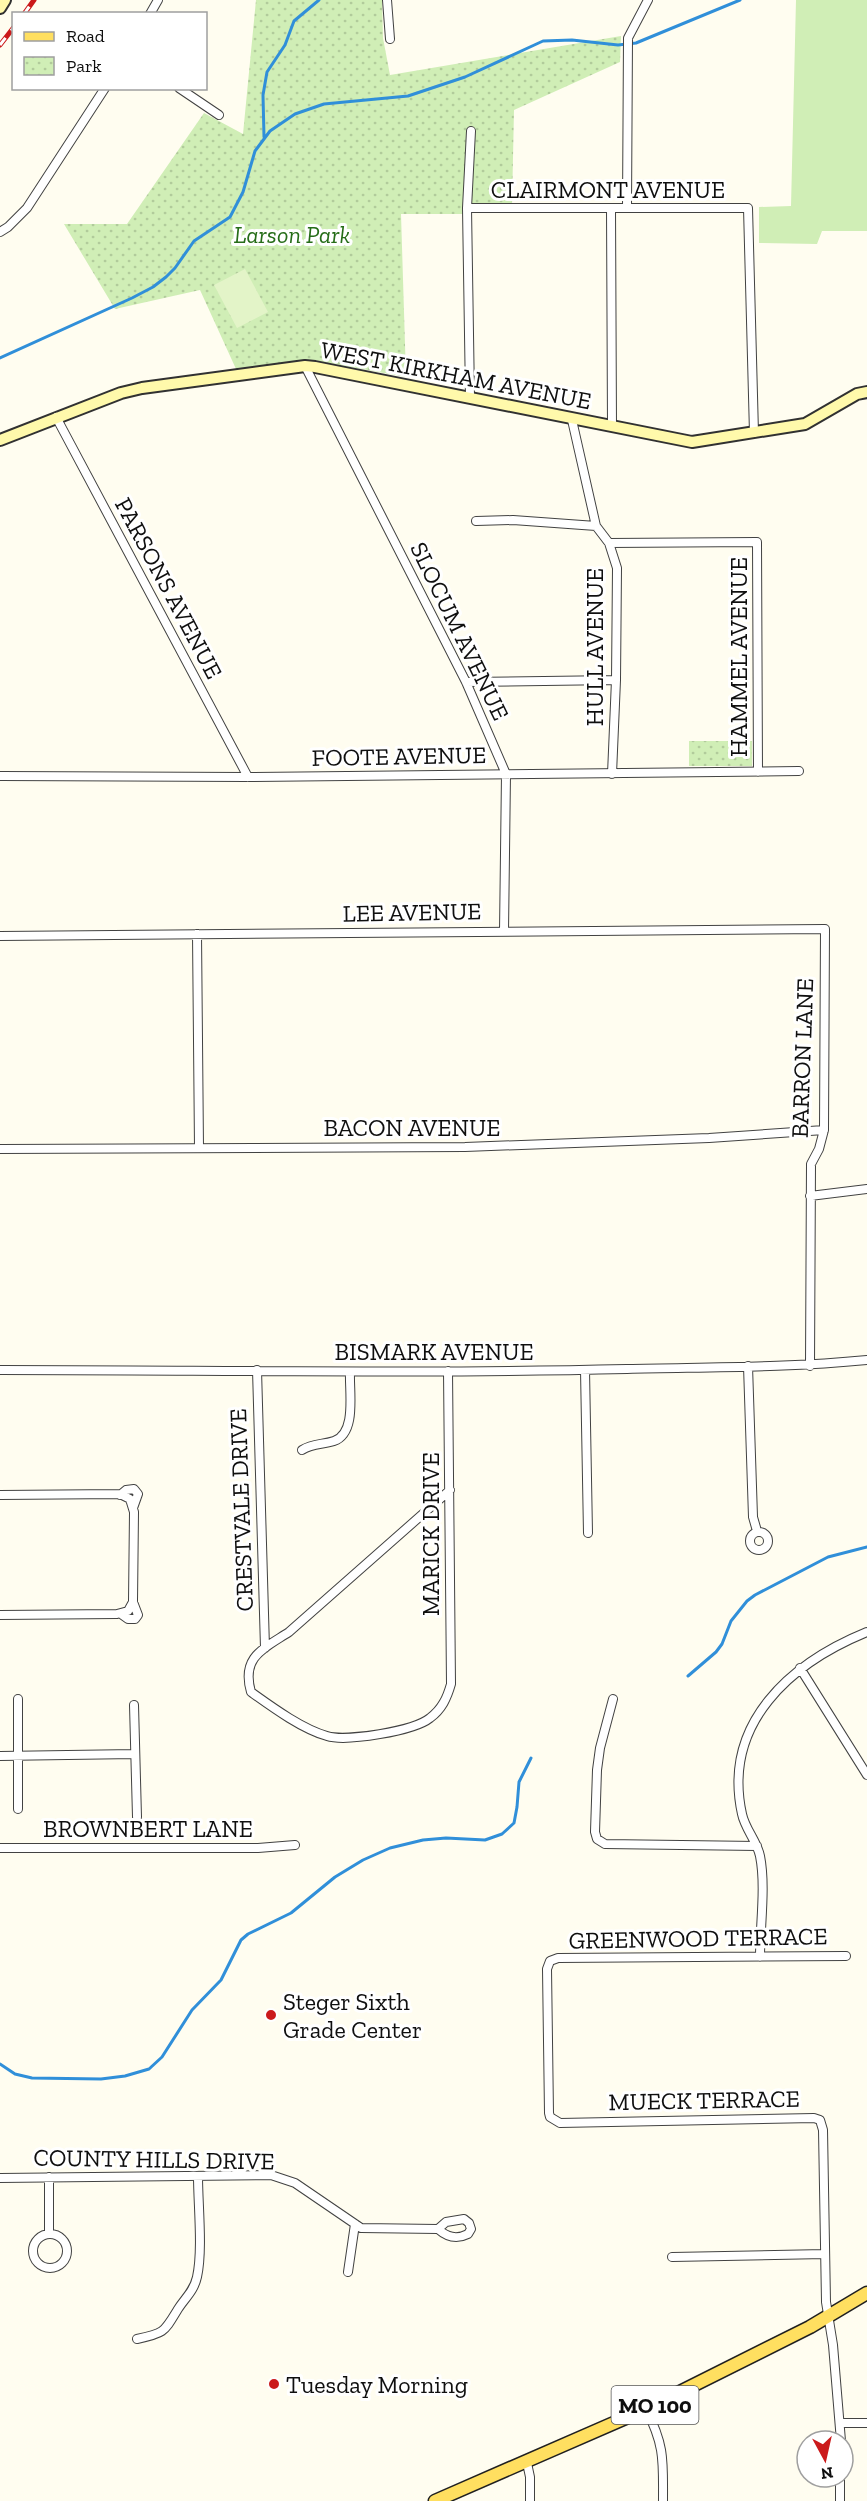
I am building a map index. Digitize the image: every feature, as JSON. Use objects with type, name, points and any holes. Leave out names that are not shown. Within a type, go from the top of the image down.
[{"type":"main road","name":"MO 100","points":[[435,2501],[527,2463],[646,2409],[829,2317],[867,2293]]},
{"type":"street","points":[[0,8],[5,0]]},
{"type":"street","points":[[387,0],[390,39]]},
{"type":"street","points":[[627,207],[626,50],[628,38],[648,0]]},
{"type":"street","points":[[0,232],[27,208],[104,90]]},
{"type":"street","points":[[182,90],[219,115]]},
{"type":"street","points":[[470,397],[467,208],[471,130]]},
{"type":"street","name":"CLAIRMONT AVENUE","points":[[467,208],[748,208],[754,433]]},
{"type":"street","points":[[610,208],[612,426]]},
{"type":"street","name":"WEST KIRKHAM AVENUE","points":[[0,440],[121,393],[142,388],[305,366],[692,442],[805,424],[857,394],[867,392]]},
{"type":"street","name":"SLOCUM AVENUE","points":[[305,366],[466,682],[506,774],[504,931]]},
{"type":"street","name":"PARSONS AVENUE","points":[[56,417],[248,777]]},
{"type":"street","name":"HULL AVENUE","points":[[572,420],[596,526],[609,543],[617,568],[612,774]]},
{"type":"street","points":[[476,521],[513,520],[596,526]]},
{"type":"street","name":"HAMMEL AVENUE","points":[[609,543],[757,542],[758,772]]},
{"type":"street","points":[[466,682],[616,680]]},
{"type":"street","name":"FOOTE AVENUE","points":[[0,776],[248,777],[799,771]]},
{"type":"street","name":"LEE AVENUE","points":[[0,936],[825,929]]},
{"type":"street","name":"BARRON LANE","points":[[810,1366],[811,1164],[819,1149],[824,1130],[825,929]]},
{"type":"street","points":[[198,934],[199,1147]]},
{"type":"street","name":"BACON AVENUE","points":[[0,1149],[465,1147],[709,1138],[824,1130]]},
{"type":"street","points":[[810,1196],[867,1189]]},
{"type":"street","name":"BISMARK AVENUE","points":[[0,1370],[350,1372],[585,1370],[810,1366],[867,1360]]},
{"type":"street","points":[[748,1366],[753,1517],[757,1532]]},
{"type":"street","name":"CRESTVALE DRIVE","points":[[257,1370],[265,1648]]},
{"type":"street","points":[[585,1370],[588,1533]]},
{"type":"street","name":"MARICK DRIVE","points":[[265,1648],[254,1659],[246,1675],[251,1692],[327,1737],[347,1739],[413,1726],[428,1721],[440,1710],[448,1697],[451,1684],[448,1371]]},
{"type":"street","points":[[302,1450],[312,1444],[333,1442],[343,1436],[349,1425],[350,1372]]},
{"type":"street","points":[[120,1495],[126,1490],[134,1489],[138,1494],[132,1508]]},
{"type":"street","points":[[265,1648],[289,1632],[450,1490]]},
{"type":"street","points":[[0,1495],[120,1495],[130,1499],[133,1602],[124,1612],[0,1615]]},
{"type":"street","points":[[760,1957],[761,1866],[757,1846],[742,1815],[741,1764],[747,1737],[775,1690],[800,1668],[844,1641],[867,1632]]},
{"type":"street","points":[[800,1668],[867,1775]]},
{"type":"street","points":[[18,1699],[18,1809]]},
{"type":"street","points":[[612,1699],[597,1770],[595,1833],[597,1839],[605,1845],[757,1846]]},
{"type":"street","points":[[134,1705],[137,1816]]},
{"type":"street","points":[[0,1756],[135,1754]]},
{"type":"street","name":"BROWNBERT LANE","points":[[0,1848],[258,1848],[295,1845]]},
{"type":"street","name":"GREENWOOD TERRACE","points":[[550,1961],[558,1958],[846,1956]]},
{"type":"street","name":"MUECK TERRACE","points":[[550,1961],[547,1969],[550,2117],[560,2123],[814,2118],[820,2120],[823,2130],[826,2302],[834,2345],[841,2429]]},
{"type":"street","name":"COUNTY HILLS DRIVE","points":[[0,2178],[271,2175],[295,2183],[361,2228],[438,2229]]},
{"type":"street","points":[[137,2339],[156,2335],[168,2327],[179,2307],[189,2296],[197,2278],[198,2176]]},
{"type":"street","points":[[49,2177],[49,2234]]},
{"type":"street","points":[[348,2272],[355,2224]]},
{"type":"street","points":[[49,2234],[61,2237],[67,2249],[64,2261],[52,2267],[39,2264],[33,2252],[37,2240],[49,2234]]},
{"type":"street","points":[[672,2257],[825,2254]]},
{"type":"street","points":[[646,2409],[660,2438],[663,2451],[663,2501]]},
{"type":"street","points":[[841,2423],[867,2423]]},
{"type":"street","points":[[527,2463],[530,2476],[530,2501]]},
{"type":"green space","name":"Larson Park","points":[[256,0],[382,0],[383,38],[390,75],[621,36],[620,62],[514,110],[512,205],[463,205],[463,214],[401,214],[406,377],[312,360],[236,369],[200,290],[115,309],[64,224],[127,224],[204,113],[243,134]]},
{"type":"green space","points":[[796,0],[867,0],[867,231],[822,231],[817,244],[759,243],[759,207],[791,206]]},
{"type":"green space","points":[[245,269],[268,312],[237,328],[214,285]]},
{"type":"green space","points":[[689,741],[752,741],[752,766],[689,766]]},
{"type":"waterway","points":[[264,137],[263,95],[267,72],[285,45],[294,21],[319,0]]},
{"type":"waterway","points":[[0,358],[132,298],[166,277],[194,241],[230,217],[243,192],[255,151],[270,131],[295,114],[324,104],[408,96],[465,77],[543,41],[572,40],[618,45],[636,43],[740,0]]},
{"type":"waterway","points":[[688,1676],[716,1652],[722,1644],[731,1621],[747,1601],[755,1595],[828,1557],[867,1547]]},
{"type":"waterway","points":[[0,2064],[15,2074],[32,2078],[101,2079],[125,2076],[149,2069],[162,2057],[192,2010],[221,1980],[241,1940],[248,1934],[291,1913],[335,1877],[363,1860],[390,1848],[423,1840],[446,1838],[485,1840],[502,1834],[514,1823],[519,1782],[531,1758]]},
{"type":"railway","points":[[25,12],[34,0]]},
{"type":"railway","points":[[0,45],[12,30]]},
{"type":"place","name":"Steger Sixth Grade Center","points":[[271,2015]]},
{"type":"place","name":"Tuesday Morning","points":[[274,2384]]}]
